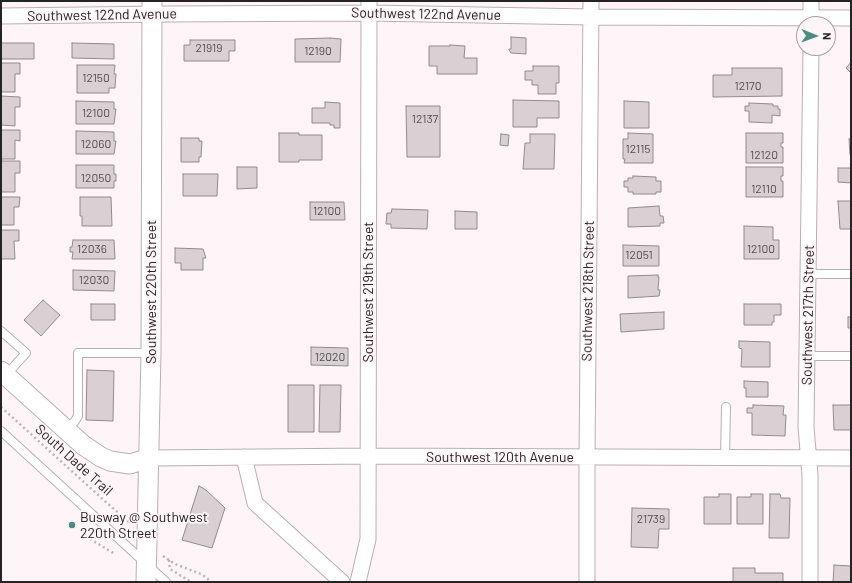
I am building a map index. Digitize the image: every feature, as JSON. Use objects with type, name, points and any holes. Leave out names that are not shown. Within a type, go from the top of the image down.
[{"type":"street","name":"Southwest 218th Street","points":[[587,582],[591,1]]},
{"type":"street","points":[[811,1],[811,16]]},
{"type":"street","name":"Southwest 122nd Avenue","points":[[1,16],[152,8],[369,7],[591,17],[796,21]]},
{"type":"street","name":"Southwest 219th Street","points":[[358,582],[368,539],[369,7]]},
{"type":"street","name":"Southwest 220th Street","points":[[150,566],[152,8]]},
{"type":"street","name":"Southwest 122nd Avenue","points":[[836,19],[851,18]]},
{"type":"street","name":"Southwest 217th Street","points":[[810,582],[810,475],[806,427],[811,56]]},
{"type":"street","points":[[4,374],[83,445],[101,457],[110,461],[130,464],[150,458]]},
{"type":"street","name":"Southwest 120th Avenue","points":[[150,458],[368,456],[851,458]]},
{"type":"street","points":[[244,457],[254,503],[342,582]]},
{"type":"lane","points":[[809,274],[851,274]]},
{"type":"lane","points":[[1,331],[26,353],[4,374]]},
{"type":"lane","points":[[66,430],[78,416],[78,353],[151,353]]},
{"type":"lane","points":[[808,356],[851,356]]},
{"type":"lane","points":[[725,458],[726,407]]},
{"type":"lane","points":[[1,431],[166,582]]},
{"type":"path","name":"South Dade Trail","points":[[1,407],[134,526]]},
{"type":"path","points":[[90,539],[115,554]]},
{"type":"path","points":[[150,566],[169,560]]},
{"type":"path","points":[[169,560],[170,569],[191,582]]},
{"type":"path","points":[[169,560],[175,564],[201,574],[212,582]]},
{"type":"building","points":[[511,37],[526,38],[526,54],[511,53],[509,49],[511,49]]},
{"type":"building","points":[[295,39],[341,39],[340,62],[295,62]]},
{"type":"building","points":[[190,40],[235,40],[235,51],[229,51],[229,61],[184,61],[184,45],[190,45]]},
{"type":"building","points":[[1,43],[34,43],[34,59],[1,59]]},
{"type":"building","points":[[72,43],[114,44],[114,59],[72,58]]},
{"type":"building","points":[[429,46],[465,46],[464,58],[477,58],[477,74],[437,74],[437,66],[429,66]]},
{"type":"building","points":[[851,62],[851,73],[846,68]]},
{"type":"building","points":[[1,63],[20,63],[20,74],[15,74],[15,92],[1,92]]},
{"type":"building","points":[[77,65],[115,65],[115,88],[109,88],[109,93],[77,93]]},
{"type":"building","points":[[533,66],[559,66],[559,83],[556,83],[556,94],[538,94],[538,85],[532,85],[532,80],[525,80],[525,71],[533,71]]},
{"type":"building","points":[[732,68],[782,68],[782,96],[713,97],[713,75],[732,75]]},
{"type":"building","points":[[1,96],[20,97],[20,107],[15,107],[15,126],[1,125]]},
{"type":"building","points":[[513,100],[559,101],[559,118],[537,118],[537,127],[513,127]]},
{"type":"building","points":[[76,101],[114,102],[114,109],[116,109],[114,124],[76,124]]},
{"type":"building","points":[[624,101],[649,102],[649,128],[624,128]]},
{"type":"building","points":[[325,102],[340,103],[340,128],[334,128],[334,125],[330,125],[330,123],[312,123],[312,108],[325,108]]},
{"type":"building","points":[[749,103],[773,104],[773,106],[778,106],[778,109],[780,109],[780,116],[772,115],[772,123],[749,122],[749,111],[745,111],[745,106],[749,106]]},
{"type":"building","points":[[406,106],[440,106],[440,157],[407,157]]},
{"type":"building","points":[[1,130],[20,130],[20,141],[15,140],[15,159],[1,159]]},
{"type":"building","points":[[76,131],[114,132],[114,141],[116,141],[114,154],[76,154]]},
{"type":"building","points":[[279,133],[322,135],[322,160],[279,162]]},
{"type":"building","points":[[628,133],[653,134],[653,163],[624,163],[623,139],[628,139]]},
{"type":"building","points":[[746,133],[783,133],[783,143],[781,143],[781,147],[783,147],[783,163],[746,163]]},
{"type":"building","points":[[501,134],[509,135],[508,146],[500,145]]},
{"type":"building","points":[[530,134],[555,134],[554,169],[523,169],[525,143],[530,143]]},
{"type":"building","points":[[181,138],[199,138],[199,141],[202,141],[201,157],[199,157],[199,162],[181,162]]},
{"type":"building","points":[[849,139],[851,139],[851,155],[850,155]]},
{"type":"building","points":[[1,161],[20,161],[20,173],[15,173],[15,192],[1,192]]},
{"type":"building","points":[[76,165],[114,165],[116,181],[114,181],[114,188],[76,188]]},
{"type":"building","points":[[237,167],[257,167],[257,188],[237,189]]},
{"type":"building","points":[[746,167],[783,167],[783,176],[781,176],[781,181],[783,181],[783,197],[746,197]]},
{"type":"building","points":[[838,168],[851,168],[851,183],[838,182]]},
{"type":"building","points":[[183,174],[218,174],[217,196],[183,196]]},
{"type":"building","points":[[633,176],[656,177],[656,181],[661,181],[661,192],[656,192],[656,194],[633,194],[633,192],[628,192],[628,187],[624,187],[624,181],[628,181],[628,178],[633,178]]},
{"type":"building","points":[[1,197],[20,197],[19,207],[14,207],[14,225],[1,225]]},
{"type":"building","points":[[80,197],[111,197],[112,226],[82,226],[82,216],[80,216]]},
{"type":"building","points":[[838,201],[851,201],[851,229],[840,229]]},
{"type":"building","points":[[310,202],[344,202],[345,220],[310,220]]},
{"type":"building","points":[[659,206],[660,216],[663,216],[664,223],[660,223],[660,226],[628,227],[628,208]]},
{"type":"building","points":[[392,209],[428,210],[427,229],[391,228],[391,224],[386,224],[387,213],[391,213]]},
{"type":"building","points":[[455,211],[477,212],[477,229],[455,229]]},
{"type":"building","points":[[744,226],[773,227],[773,240],[779,240],[779,259],[744,259]]},
{"type":"building","points":[[1,230],[19,230],[19,241],[14,241],[15,259],[1,259]]},
{"type":"building","points":[[73,240],[114,240],[115,259],[72,259],[73,252],[70,252],[70,247],[72,247]]},
{"type":"building","points":[[623,245],[659,246],[659,266],[623,266]]},
{"type":"building","points":[[175,248],[203,249],[206,258],[203,258],[203,270],[181,270],[181,263],[175,263]]},
{"type":"building","points":[[73,270],[115,271],[114,291],[73,290]]},
{"type":"building","points":[[658,275],[658,290],[660,290],[659,296],[628,298],[628,276]]},
{"type":"building","points":[[43,300],[60,315],[41,336],[24,320]]},
{"type":"building","points":[[91,304],[115,304],[115,320],[91,320]]},
{"type":"building","points":[[744,304],[781,304],[781,315],[774,315],[774,322],[772,322],[772,325],[744,325]]},
{"type":"building","points":[[664,312],[664,329],[621,332],[620,314]]},
{"type":"building","points":[[848,317],[851,317],[851,328],[848,328]]},
{"type":"building","points":[[739,341],[770,342],[770,367],[741,367],[742,349],[739,348]]},
{"type":"building","points":[[311,347],[348,348],[348,366],[311,365]]},
{"type":"building","points":[[87,370],[114,371],[113,421],[86,420]]},
{"type":"building","points":[[744,381],[768,382],[768,397],[746,397]]},
{"type":"building","points":[[288,385],[314,385],[314,432],[288,432]]},
{"type":"building","points":[[320,385],[341,385],[340,432],[319,432]]},
{"type":"building","points":[[753,405],[784,406],[783,415],[786,415],[785,436],[752,435],[752,413],[747,413],[747,408],[753,408]]},
{"type":"building","points":[[833,405],[851,405],[851,430],[834,430]]},
{"type":"building","points":[[199,486],[206,490],[225,508],[212,548],[182,540]]},
{"type":"building","points":[[719,494],[731,494],[731,524],[704,524],[704,497],[719,497]]},
{"type":"building","points":[[751,494],[763,494],[763,524],[737,524],[737,497],[751,497]]},
{"type":"building","points":[[770,494],[780,494],[781,498],[790,498],[789,538],[769,538]]},
{"type":"building","points":[[632,508],[669,509],[669,529],[659,529],[658,548],[631,547]]},
{"type":"building","points":[[834,565],[851,566],[851,582],[833,582]]},
{"type":"building","points":[[733,568],[755,568],[755,573],[783,573],[783,582],[733,582]]},
{"type":"place","name":"Busway @ Southwest 220th Street","points":[[72,525]]}]
